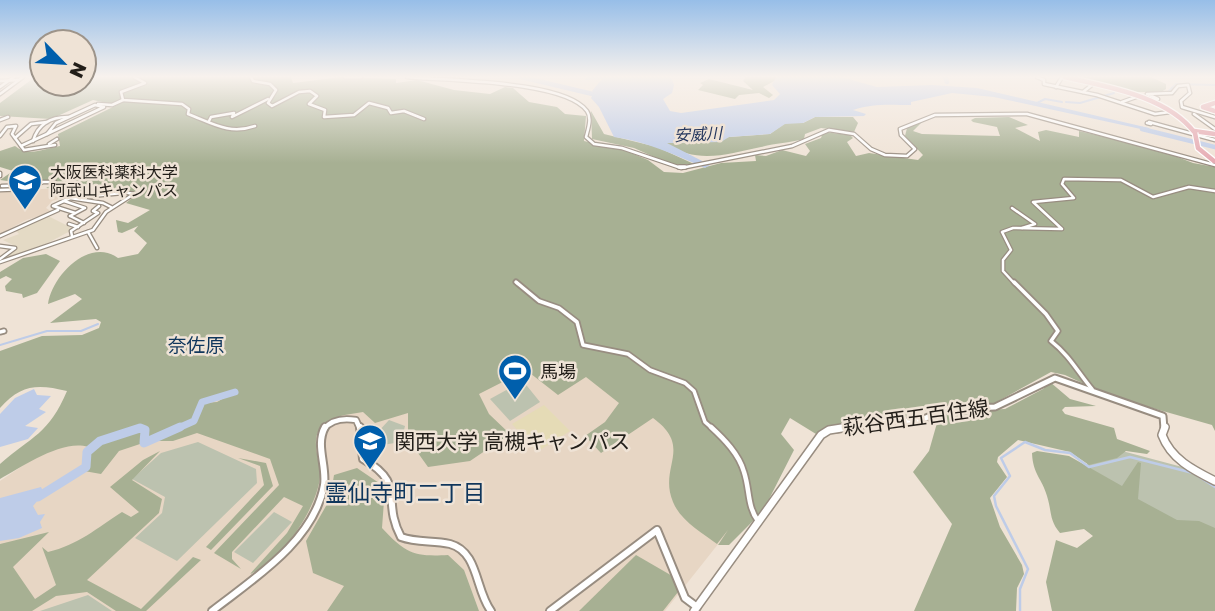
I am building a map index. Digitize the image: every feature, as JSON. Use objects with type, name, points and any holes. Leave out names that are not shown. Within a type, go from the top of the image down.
[{"type":"main road","points":[[1156,106],[1170,112],[1194,132],[1198,148],[1214,162]]},
{"type":"main road","points":[[1194,132],[1215,129]]},
{"type":"main road","name":"萩谷西五百住線","points":[[695,609],[821,435],[829,430],[889,421],[919,421],[946,409],[995,407],[1055,378],[1102,397],[1163,416],[1166,423],[1162,440],[1180,461],[1215,481]]},
{"type":"street","points":[[47,134],[57,123],[95,106]]},
{"type":"street","points":[[21,146],[104,107],[98,106]]},
{"type":"street","points":[[184,106],[189,109],[188,114],[209,121],[212,126],[230,126],[240,131],[255,126]]},
{"type":"street","points":[[209,121],[211,117],[226,112],[234,113],[232,117],[240,115],[255,106]]},
{"type":"street","points":[[313,106],[325,110],[324,117],[354,116],[366,106]]},
{"type":"street","points":[[379,106],[388,108],[391,113],[404,111],[424,119]]},
{"type":"street","points":[[581,106],[588,112],[588,140],[681,168],[787,147],[825,130],[844,130],[859,137],[871,149],[900,157],[910,155],[915,149],[901,134],[900,129],[935,115],[1027,114],[1214,162]]},
{"type":"street","points":[[1128,106],[1155,114],[1170,112]]},
{"type":"street","points":[[1182,106],[1215,129]]},
{"type":"street","points":[[1194,113],[1215,117]]},
{"type":"street","points":[[0,120],[8,117]]},
{"type":"street","points":[[17,137],[31,124],[68,117]]},
{"type":"street","points":[[33,141],[35,132],[45,120]]},
{"type":"street","points":[[1149,123],[1215,141]]},
{"type":"street","points":[[0,136],[7,127],[15,125],[12,134],[17,137],[24,150],[49,144],[57,139]]},
{"type":"street","points":[[49,144],[55,145]]},
{"type":"street","points":[[1015,227],[1031,231],[1062,229],[1033,202],[1038,200],[1059,203],[1074,198],[1062,184],[1064,179],[1121,180],[1153,197],[1167,191],[1180,192],[1189,187],[1215,191]]},
{"type":"street","points":[[1,188],[29,189],[34,185],[55,182]]},
{"type":"street","points":[[81,193],[90,197],[134,194],[107,212]]},
{"type":"street","points":[[0,261],[88,232],[99,225],[112,206],[103,202],[78,202],[70,198],[53,206],[75,214]]},
{"type":"street","points":[[63,201],[85,208],[70,216],[84,223]]},
{"type":"street","points":[[72,236],[71,231],[98,213],[93,211],[99,206]]},
{"type":"street","points":[[1012,208],[1035,224],[1002,232],[1011,250],[1003,260],[1003,271],[1032,296],[1058,331],[1051,341],[1070,356],[1087,384],[1102,397]]},
{"type":"street","points":[[0,236],[58,210]]},
{"type":"street","points":[[69,224],[78,227]]},
{"type":"street","points":[[88,232],[97,248]]},
{"type":"street","points":[[51,242],[60,236]]},
{"type":"street","points":[[0,246],[11,244],[15,248],[0,261]]},
{"type":"street","points":[[516,282],[539,302],[559,308],[577,322],[583,345],[628,354],[650,370],[685,383],[694,391],[705,422],[727,442],[744,471],[751,512],[760,522]]},
{"type":"street","points":[[212,611],[281,556],[298,536],[311,517],[324,487],[326,461],[321,437],[323,429],[339,419],[348,418],[356,420],[360,426],[363,460],[382,468],[389,477],[391,517],[401,537],[421,544],[452,544],[464,550],[471,560],[480,596],[491,611]]},
{"type":"street","points":[[550,611],[657,530],[685,598],[695,609]]},
{"type":"shaded area","name":"大阪医科薬科大学 阿武山キャンパス","points":[[63,188],[79,193],[52,201],[46,208],[52,212],[26,220],[0,234],[0,191]]},
{"type":"shaded area","points":[[48,216],[74,229],[42,246],[4,259],[17,247],[3,240],[19,234],[15,230]]},
{"type":"shaded area","name":"関西大学 高槻キャンパス","points":[[619,354],[738,519],[665,611],[0,611],[0,481],[117,402],[246,357],[305,364]]},
{"type":"green space","points":[[0,106],[81,106],[51,119],[0,116]]},
{"type":"green space","points":[[116,106],[549,106],[557,107],[565,114],[586,116],[584,141],[624,150],[648,160],[664,172],[683,173],[721,163],[756,161],[755,155],[766,156],[782,150],[806,156],[810,151],[805,144],[821,138],[823,132],[850,135],[853,138],[847,142],[856,156],[869,153],[918,160],[923,155],[905,136],[907,128],[923,121],[913,131],[922,134],[1000,136],[997,127],[971,120],[975,118],[1009,117],[1028,125],[1015,128],[1040,141],[1038,132],[1046,130],[1079,137],[1079,131],[1157,149],[1193,163],[1215,167],[1215,431],[1212,425],[1110,396],[1065,375],[1051,372],[993,404],[940,405],[906,419],[894,417],[830,426],[816,434],[790,418],[781,434],[794,450],[763,511],[729,545],[718,545],[728,530],[717,544],[698,531],[676,509],[669,478],[673,458],[671,439],[653,418],[601,453],[585,436],[605,422],[619,403],[586,377],[558,395],[526,370],[479,394],[489,414],[510,434],[470,461],[428,467],[408,439],[408,413],[375,423],[363,412],[339,416],[328,421],[317,435],[320,477],[312,504],[285,547],[273,559],[250,574],[287,533],[303,506],[284,497],[232,552],[232,559],[241,569],[214,553],[279,485],[270,459],[197,433],[173,441],[149,441],[197,420],[203,403],[217,402],[236,391],[217,399],[202,400],[193,419],[144,441],[147,429],[126,431],[88,447],[55,450],[0,479],[0,464],[46,426],[67,391],[47,387],[30,388],[15,394],[0,408],[0,351],[42,336],[82,335],[99,328],[101,322],[96,319],[50,323],[82,299],[75,294],[48,304],[57,282],[74,262],[85,256],[96,252],[118,258],[138,254],[147,243],[134,231],[138,226],[122,233],[118,232],[116,220],[128,223],[150,210],[126,203],[136,192],[91,196],[64,187],[71,180],[61,189],[46,188],[58,182],[30,184],[0,180],[13,171],[0,167],[0,151],[15,146],[31,152],[60,146],[58,134]]},
{"type":"green space","points":[[591,111],[604,134],[657,147],[694,164],[670,164],[634,148],[592,139]]},
{"type":"green space","points":[[815,117],[853,117],[858,123],[854,132],[821,128],[805,134],[804,139],[712,156],[689,154],[666,143],[715,142],[729,137],[770,134],[785,123],[803,123]]},
{"type":"green space","points":[[46,254],[60,261],[37,293],[23,298],[22,294],[6,291],[5,286],[12,279],[6,276],[0,279],[0,272],[23,258]]},
{"type":"green space","name":"馬場","points":[[523,381],[540,402],[510,421],[490,399]]},
{"type":"green space","points":[[1050,382],[1070,399],[1096,406],[1065,407],[1062,410],[1065,414],[1114,428],[1117,439],[1150,451],[1147,454],[1126,451],[1117,458],[1089,465],[1070,452],[1018,440],[998,457],[997,462],[1007,477],[990,498],[1000,527],[1022,565],[1024,574],[1017,588],[1016,611],[914,611],[952,524],[913,472],[929,451],[937,423],[932,418],[950,412],[1005,409],[1043,389]]},
{"type":"green space","points":[[389,420],[405,426],[401,442],[376,446],[377,433]]},
{"type":"green space","points":[[139,429],[144,433],[140,444],[119,451],[101,474],[84,471],[90,463],[89,451],[98,443]]},
{"type":"green space","points":[[198,442],[256,469],[257,483],[177,561],[135,538],[162,513],[165,497],[132,479],[161,453]]},
{"type":"green space","points":[[160,451],[132,480],[162,499],[159,513],[87,580],[141,609],[193,557],[201,560],[146,611],[116,611],[87,592],[56,596],[32,611],[0,611],[0,544],[49,532],[13,567],[35,599],[56,585],[42,547],[48,552],[59,549],[87,535],[122,512],[131,517],[139,512],[110,487],[143,460]]},
{"type":"green space","points":[[1037,451],[1069,456],[1122,486],[1138,462],[1141,463],[1138,499],[1177,520],[1199,521],[1215,528],[1215,611],[1052,611],[1046,582],[1056,540],[1077,548],[1093,536],[1084,529],[1060,533],[1056,528],[1045,490],[1034,466],[1032,453]]},
{"type":"green space","points":[[1126,452],[1186,468],[1215,483],[1215,537],[1179,525],[1087,468],[1087,459],[1103,453]]},
{"type":"green space","points":[[238,458],[266,463],[273,486],[211,550],[206,547],[264,485],[260,466]]},
{"type":"green space","points":[[357,468],[379,483],[384,501],[382,528],[411,552],[448,555],[464,570],[479,611],[327,611],[344,586],[313,573],[306,541],[330,499],[334,475]]},
{"type":"green space","points":[[274,512],[292,522],[253,563],[234,552]]},
{"type":"green space","points":[[636,555],[674,577],[678,592],[663,611],[579,611]]},
{"type":"green space","points":[[88,595],[112,611],[40,611]]},
{"type":"sand","points":[[544,405],[570,431],[537,452],[512,424]]},
{"type":"water","points":[[667,106],[670,111],[681,113],[735,106],[873,106],[853,110],[866,114],[864,116],[815,117],[803,123],[785,124],[770,134],[729,137],[721,142],[667,143],[710,165],[705,168],[649,145],[614,137],[599,107]]},
{"type":"water","points":[[1033,106],[1052,106],[1149,128],[1150,131]]},
{"type":"water","points":[[34,389],[37,395],[51,396],[39,409],[46,412],[25,426],[38,428],[28,439],[0,447],[0,414],[15,398]]},
{"type":"water","points":[[41,487],[44,493],[33,506],[38,515],[45,514],[40,522],[42,528],[19,538],[0,541],[0,498]]},
{"type":"waterway","name":"安威川","points":[[1142,129],[1215,147]]},
{"type":"waterway","points":[[0,345],[47,331],[81,331],[98,324]]},
{"type":"waterway","points":[[176,429],[194,421],[202,402],[235,392]]},
{"type":"waterway","points":[[38,497],[86,467],[87,452],[100,441],[140,428],[145,430],[144,443],[180,427]]},
{"type":"waterway","points":[[137,429],[142,429]]},
{"type":"waterway","points":[[1020,611],[1020,589],[1028,569],[996,506],[994,496],[1010,476],[1001,458],[1025,442],[1045,450],[1070,453],[1089,467],[1130,457],[1193,473]]},
{"type":"waterway","points":[[1198,476],[1215,487]]},
{"type":"place","name":"大阪医科薬科大学 阿武山キャンパス","points":[[25,211]]},
{"type":"place","name":"馬場","points":[[515,401]]},
{"type":"place","name":"関西大学 高槻キャンパス","points":[[370,471]]},
{"type":"district","name":"奈佐原","points":[[196,344]]},
{"type":"district","name":"霊仙寺町二丁目","points":[[405,492]]}]
